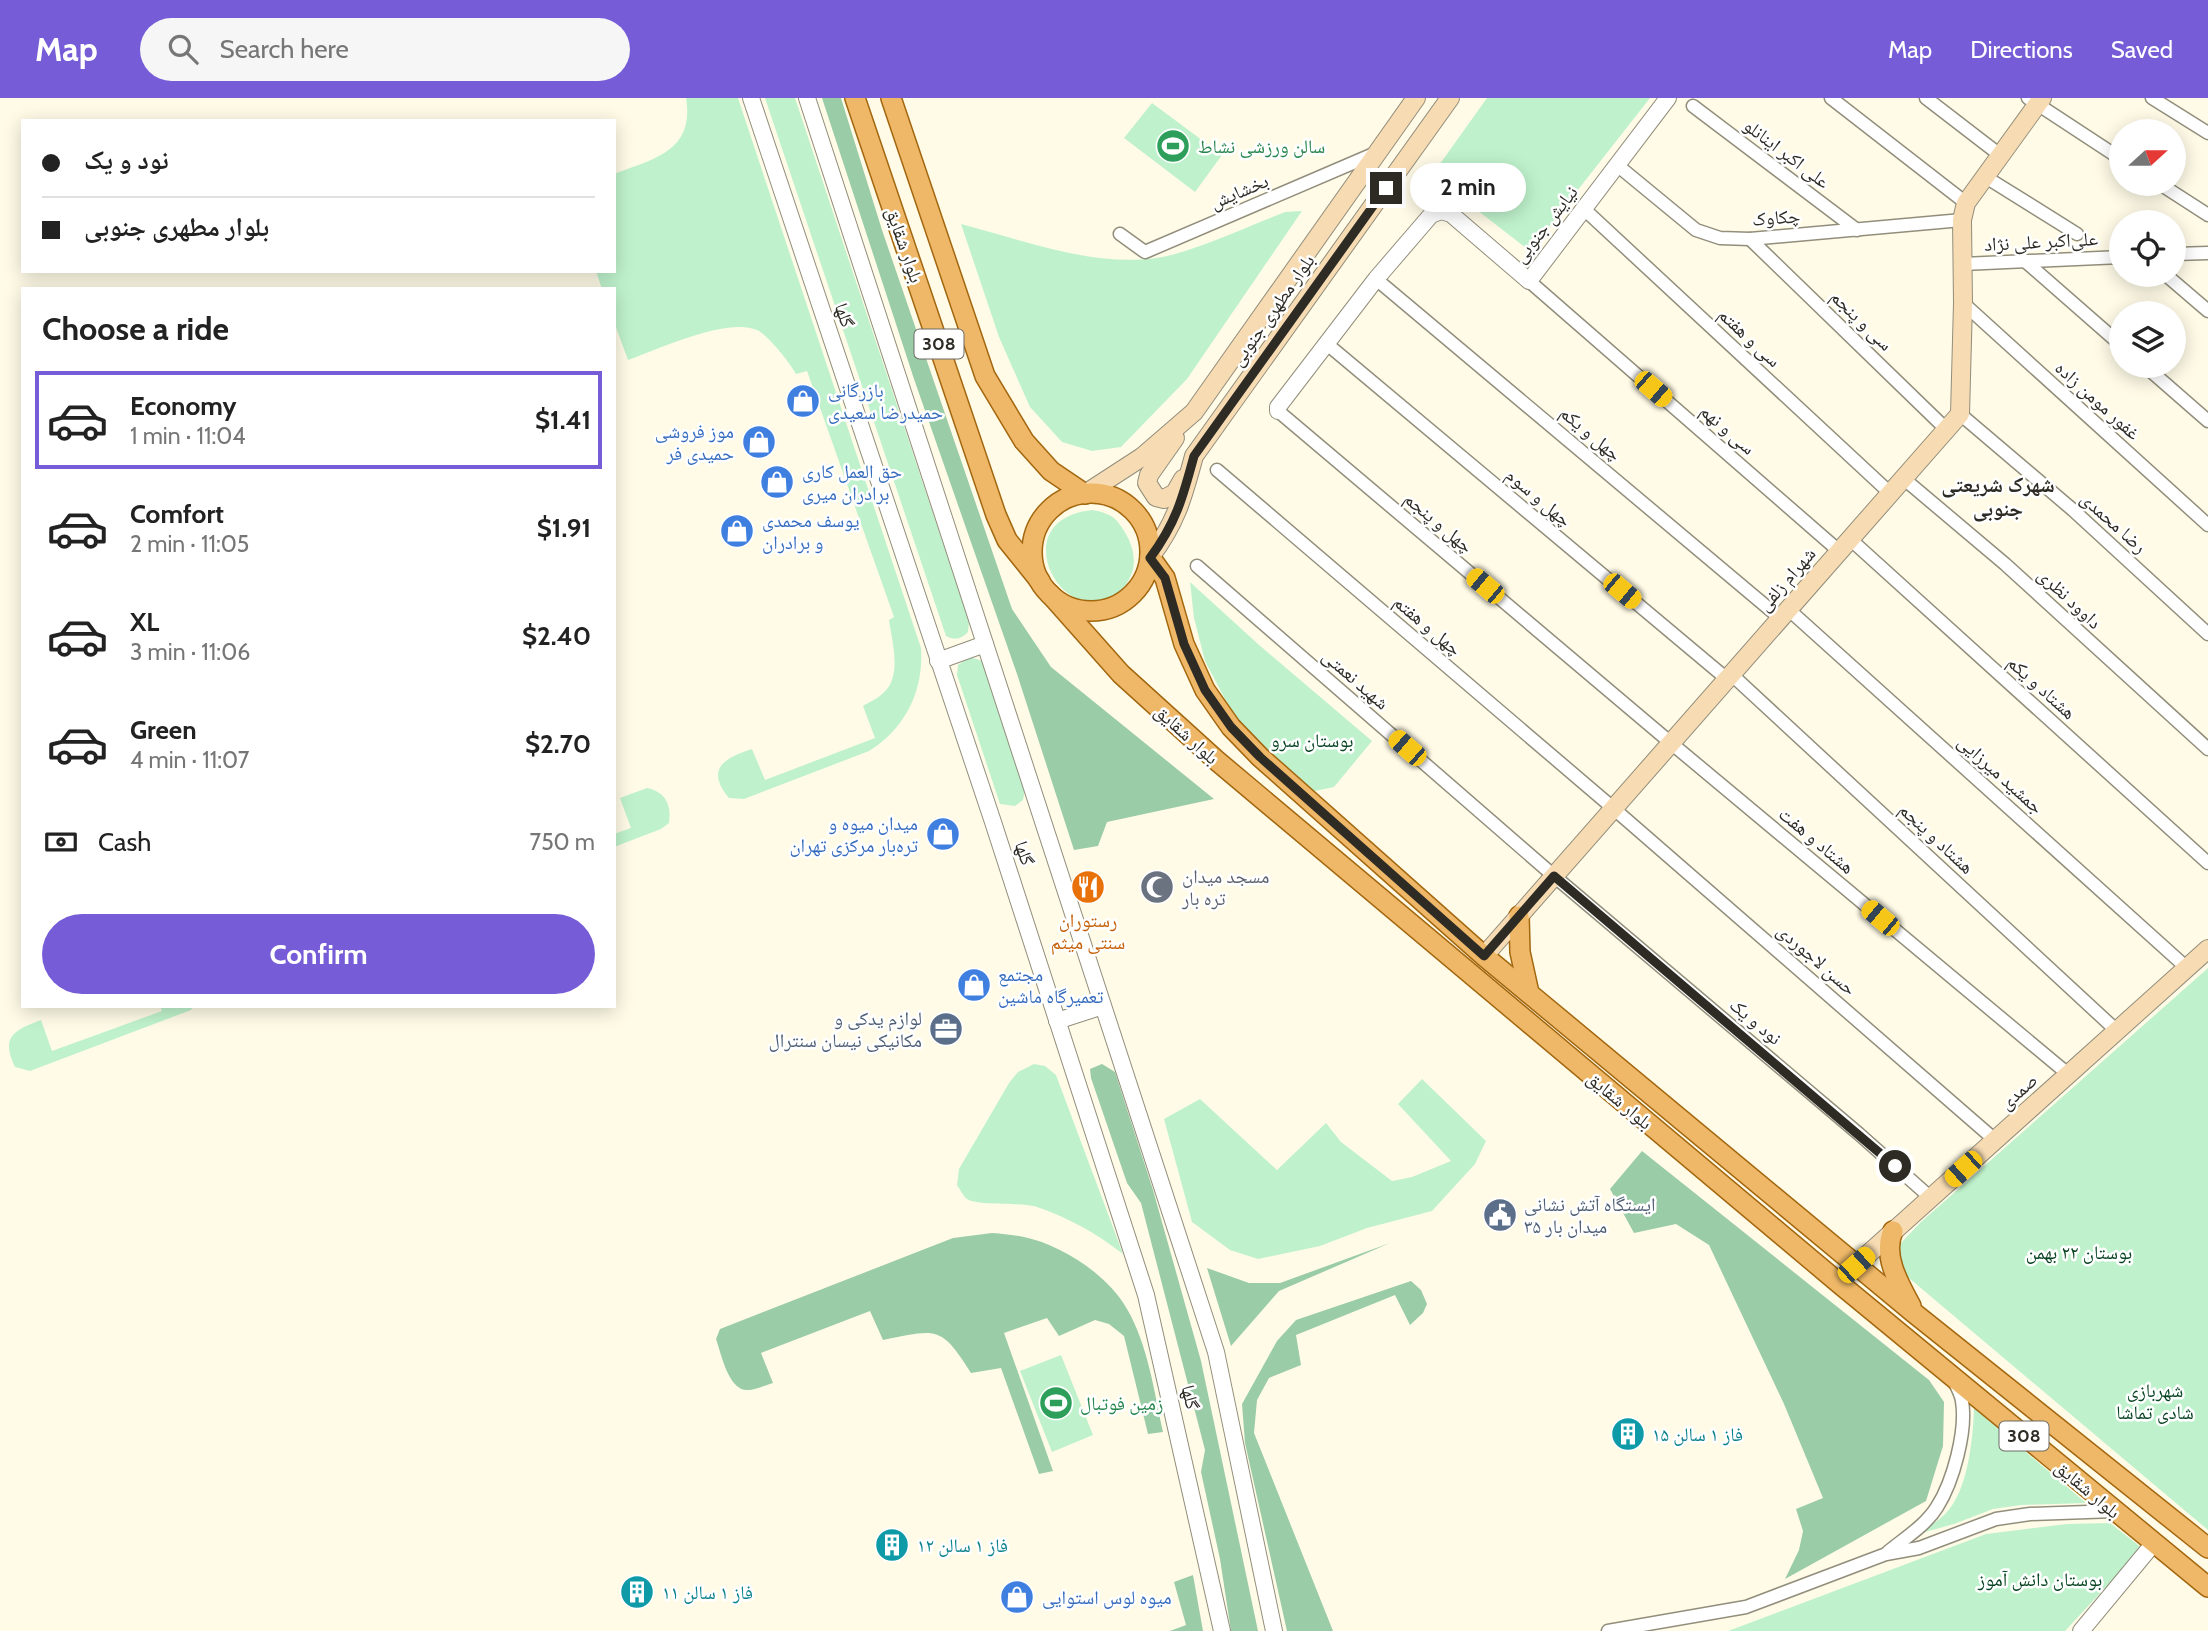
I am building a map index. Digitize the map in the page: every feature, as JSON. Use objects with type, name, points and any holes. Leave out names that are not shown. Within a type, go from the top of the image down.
[{"type":"main road","name":"بلوار شقایق","points":[[855,98],[996,515],[1007,540],[1045,588],[1121,674],[1216,760],[1467,973],[2208,1587]]},
{"type":"main road","name":"بلوار شقایق","points":[[891,98],[985,376],[1024,441],[1051,471],[1084,494]]},
{"type":"main road","name":"بلوار مطهری جنوبی","points":[[1084,494],[1142,457],[1194,412],[1416,98]]},
{"type":"main road","name":"بلوار مطهری جنوبی","points":[[1150,558],[1165,538],[1180,509],[1194,456],[1450,98]]},
{"type":"main road","points":[[1959,414],[1964,211],[1984,176],[2036,100]]},
{"type":"main road","points":[[1194,412],[1149,475],[1147,483],[1156,497],[1164,499],[1175,493],[1194,456]]},
{"type":"main road","name":"شهرام زلفی","points":[[1484,956],[1959,414]]},
{"type":"main road","points":[[1084,494],[1110,497],[1132,510],[1143,524],[1149,540],[1150,558],[1145,576],[1135,592],[1120,604],[1102,611],[1083,611],[1065,606],[1045,588],[1033,563],[1033,544],[1039,525],[1050,510],[1066,499],[1084,494]]},
{"type":"main road","name":"بلوار شقایق","points":[[1150,558],[1165,578],[1192,665],[1205,690],[1231,727],[1260,757],[1484,956],[1914,1313],[2208,1548]]},
{"type":"main road","points":[[1519,916],[1520,952],[1530,993]]},
{"type":"main road","name":"صمدی","points":[[1856,1265],[2208,949]]},
{"type":"main road","points":[[1467,973],[1484,956]]},
{"type":"main road","points":[[1893,1231],[1888,1242],[1889,1252],[1900,1286],[1914,1313]]},
{"type":"main road","points":[[1840,1284],[1856,1265]]},
{"type":"street","name":"گلها","points":[[751,98],[1146,1295],[1222,1631]]},
{"type":"street","name":"گلها","points":[[807,98],[1216,1352],[1274,1631]]},
{"type":"street","name":"نیایش جنوبی","points":[[1278,411],[1278,407],[1376,279],[1432,215],[1441,211],[1451,214],[1529,281],[1668,98]]},
{"type":"street","points":[[1831,98],[1964,211]]},
{"type":"street","points":[[1926,98],[2000,155]]},
{"type":"street","points":[[2152,98],[2208,133]]},
{"type":"street","points":[[2036,100],[2109,151]]},
{"type":"street","name":"علی اکبر اینانلو","points":[[1693,106],[1857,230]]},
{"type":"street","name":"بخشایش","points":[[1120,234],[1145,252],[1376,153]]},
{"type":"street","name":"چکاوک","points":[[1617,165],[1696,230],[1720,238],[1751,239],[1857,230],[1964,211]]},
{"type":"street","points":[[1984,176],[2077,234]]},
{"type":"street","points":[[2179,196],[2208,215]]},
{"type":"street","name":"سی و هفتم","points":[[1584,209],[1890,493]]},
{"type":"street","name":"سی و پنجم","points":[[1751,239],[1946,429]]},
{"type":"street","points":[[2186,254],[2208,253]]},
{"type":"street","name":"علی‌اکبر علی نژاد","points":[[1963,264],[2109,258]]},
{"type":"street","points":[[2025,261],[2109,334]]},
{"type":"street","name":"چهل و یکم","points":[[1376,279],[1784,614]]},
{"type":"street","name":"سی و نهم","points":[[1529,281],[1844,545]]},
{"type":"street","points":[[2180,287],[2208,311]]},
{"type":"street","name":"غفور مومن زاده","points":[[1963,303],[2208,525]]},
{"type":"street","name":"چهل و سوم","points":[[1327,344],[1729,676]]},
{"type":"street","points":[[2159,378],[2208,421]]},
{"type":"street","name":"چهل و پنجم","points":[[1278,411],[1671,743]]},
{"type":"street","name":"رضا محمدی","points":[[1959,414],[2073,510],[2208,634]]},
{"type":"street","name":"چهل و هفتم","points":[[1217,470],[1614,808]]},
{"type":"street","name":"داوود نظری","points":[[1903,478],[2005,564],[2208,749]]},
{"type":"street","name":"هشتاد و یکم","points":[[1844,545],[2208,863]]},
{"type":"street","name":"شهید نعمتی","points":[[1197,566],[1554,876]]},
{"type":"street","name":"جمشید میرزایی","points":[[1784,614],[2187,968]]},
{"type":"street","points":[[938,661],[985,644]]},
{"type":"street","name":"هشتاد و پنجم","points":[[1729,676],[2117,1031]]},
{"type":"street","name":"هشتاد و هفت","points":[[1671,743],[2068,1074]]},
{"type":"street","name":"حسن لاجوردی","points":[[1614,808],[1996,1140]]},
{"type":"street","name":"نود و یک","points":[[1554,876],[1931,1198]]},
{"type":"street","points":[[1057,1021],[1103,1006]]},
{"type":"street","points":[[1885,1554],[1928,1519],[1948,1486],[1963,1420],[1962,1400],[1953,1377]]},
{"type":"street","points":[[1608,1631],[1746,1607],[1885,1554],[1919,1548],[1996,1519],[2030,1514],[2115,1511]]},
{"type":"street","points":[[2081,1631],[2154,1544]]},
{"type":"green space","points":[[686,98],[738,98],[921,648],[919,679],[910,707],[893,732],[882,742],[869,751],[744,799],[729,798],[719,779],[721,766],[733,756],[752,749],[765,780],[875,738],[863,706],[882,694],[892,679],[894,649],[889,620],[894,617],[807,371],[796,374],[767,337],[757,330],[744,327],[693,336],[628,360],[616,327],[616,287],[601,287],[597,273],[616,273],[616,173],[668,150],[678,141],[687,116]]},
{"type":"green space","points":[[765,98],[795,98],[969,622],[968,632],[960,638],[946,636]]},
{"type":"green space","points":[[822,98],[841,98],[882,230],[1012,609],[1051,667],[1214,799],[1107,822],[1098,846],[1074,850]]},
{"type":"green space","points":[[1487,98],[1650,98],[1530,251],[1432,175]]},
{"type":"green space","name":"سالن ورزشی نشاط","points":[[1152,103],[1222,155],[1195,192],[1124,138]]},
{"type":"green space","points":[[1302,211],[1187,379],[1121,447],[1092,451],[1062,442],[1030,407],[999,337],[961,224],[1067,252],[1122,260],[1149,259],[1189,250],[1285,212]]},
{"type":"green space","points":[[1093,510],[1109,515],[1117,521],[1129,539],[1134,561],[1127,584],[1121,590],[1105,599],[1087,602],[1070,595],[1057,582],[1048,565],[1046,547],[1052,530],[1067,517]]},
{"type":"green space","name":"بوستان سرو","points":[[1190,582],[1372,741],[1334,787],[1310,792],[1249,736],[1226,701],[1205,661],[1194,618]]},
{"type":"green space","points":[[970,657],[983,661],[1025,790],[1023,800],[1015,806],[1000,804],[957,675],[958,665]]},
{"type":"green space","points":[[647,788],[658,792],[668,805],[669,823],[661,829],[616,846],[616,833],[631,828],[620,798]]},
{"type":"green space","name":"بوستان ۲۲ بهمن","points":[[2208,968],[2208,1530],[1903,1273],[1897,1247],[1920,1223]]},
{"type":"green space","points":[[161,1008],[192,1008],[30,1071],[15,1067],[11,1056],[10,1041],[17,1031],[41,1020],[52,1051],[162,1011]]},
{"type":"green space","points":[[1034,1064],[1045,1066],[1056,1075],[1123,1254],[1060,1216],[1037,1207],[972,1201],[966,1198],[957,1185],[959,1169],[1009,1083],[1018,1072]]},
{"type":"green space","points":[[1102,1064],[1115,1072],[1153,1190],[1201,1361],[1258,1631],[1231,1631],[1220,1559],[1201,1472],[1205,1450],[1141,1203],[1127,1183],[1091,1078],[1090,1069]]},
{"type":"green space","points":[[1422,1079],[1486,1141],[1475,1164],[1432,1211],[1367,1228],[1320,1246],[1258,1259],[1230,1250],[1192,1222],[1164,1119],[1200,1099],[1277,1170],[1326,1123],[1341,1142],[1392,1181],[1412,1177],[1451,1161],[1398,1104]]},
{"type":"green space","points":[[1642,1151],[1929,1380],[1944,1402],[1943,1446],[1926,1501],[1785,1579],[1799,1550],[1803,1531],[1796,1509],[1823,1498],[1784,1404],[1709,1245],[1676,1224],[1634,1233],[1610,1189]]},
{"type":"green space","points":[[992,1233],[1039,1241],[1068,1254],[1096,1273],[1119,1296],[1134,1323],[1145,1353],[1163,1432],[1148,1434],[1124,1336],[1109,1324],[1095,1320],[1059,1336],[1047,1318],[1004,1333],[1053,1471],[1039,1474],[1001,1368],[971,1373],[952,1346],[936,1334],[915,1334],[883,1340],[870,1311],[761,1353],[773,1383],[746,1390],[734,1384],[730,1377],[716,1339],[720,1329],[953,1238]]},
{"type":"green space","points":[[1390,1243],[1279,1291],[1231,1346],[1207,1268],[1249,1283],[1280,1283]]},
{"type":"green space","points":[[1411,1281],[1421,1290],[1427,1304],[1423,1313],[1410,1325],[1395,1295],[1296,1335],[1301,1365],[1269,1378],[1257,1400],[1254,1433],[1333,1631],[1287,1631],[1245,1443],[1242,1404],[1277,1341],[1296,1320]]},
{"type":"green space","name":"زمین فوتبال","points":[[1061,1355],[1093,1435],[1052,1452],[1020,1371]]},
{"type":"green space","name":"بوستان دانش آموز","points":[[1974,1408],[2086,1503],[2021,1505],[1993,1509],[1918,1534],[1945,1514],[1959,1492],[1968,1464]]},
{"type":"green space","name":"بوستان دانش آموز","points":[[2110,1523],[2142,1548],[2065,1631],[1728,1631],[1986,1534],[2067,1524]]},
{"type":"green space","points":[[1193,1575],[1203,1631],[1170,1631],[1186,1625],[1174,1582]]},
{"type":"place","name":"سالن ورزشی نشاط","points":[[1173,146]]},
{"type":"place","name":"بازرگانی حمیدرضا سعیدی","points":[[803,401]]},
{"type":"place","name":"موز فروشی حمیدی فر","points":[[759,442]]},
{"type":"place","name":"حق العمل کاری برادران میری","points":[[777,482]]},
{"type":"place","name":"یوسف محمدی و برادران","points":[[737,531]]},
{"type":"place","name":"میدان میوه و تره‌بار مرکزی تهران","points":[[943,834]]},
{"type":"place","name":"رستوران سنتی میثم","points":[[1088,887]]},
{"type":"place","name":"مسجد میدان تره بار","points":[[1157,887]]},
{"type":"place","name":"مجتمع تعمیرگاه ماشین","points":[[974,985]]},
{"type":"place","name":"لوازم یدکی و مکانیکی نیسان سنترال","points":[[946,1029]]},
{"type":"place","name":"ایستگاه آتش نشانی ۳۵ میدان بار","points":[[1500,1215]]},
{"type":"place","name":"زمین فوتبال","points":[[1056,1403]]},
{"type":"place","name":"فاز ۱ سالن ۱۵","points":[[1628,1434]]},
{"type":"place","name":"فاز ۱ سالن ۱۲","points":[[892,1545]]},
{"type":"place","name":"فاز ۱ سالن ۱۱","points":[[637,1592]]},
{"type":"place","name":"میوه لوس استوایی","points":[[1017,1597]]},
{"type":"district","name":"شهرک شریعتی جنوبی","points":[[1998,497]]},
{"type":"route","points":[[1386,188],[1194,456],[1180,509],[1165,538],[1150,558],[1165,578],[1184,644],[1205,690],[1217,710],[1260,757],[1484,956],[1554,876],[1895,1166]]},
{"type":"park label","name":"شهربازی شادی تماشا","points":[[2155,1401]]}]
